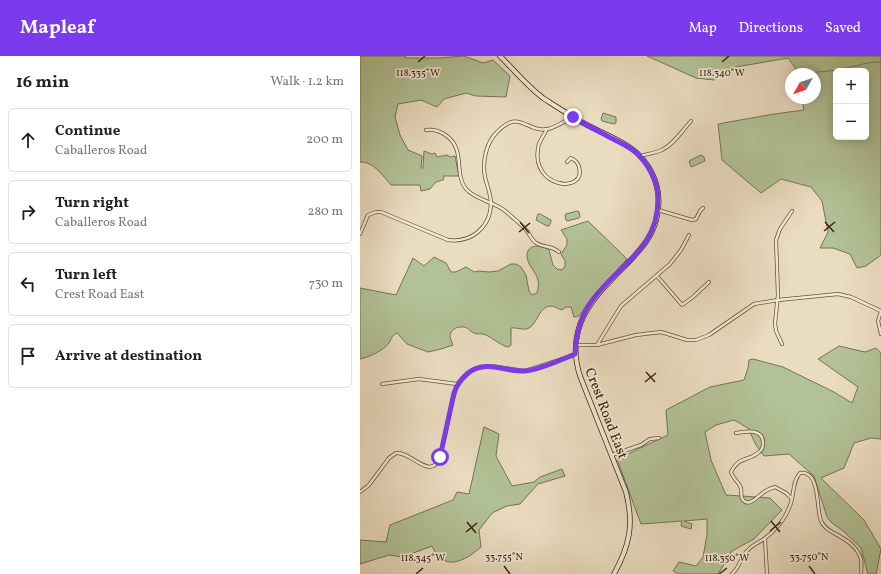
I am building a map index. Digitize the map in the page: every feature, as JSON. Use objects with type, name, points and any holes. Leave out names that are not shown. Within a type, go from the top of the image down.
[{"type":"street","name":"Crest Road East","points":[[500,56],[529,87],[542,97],[573,117],[626,146],[640,156],[648,166],[655,179],[658,194],[658,210],[654,229],[643,247],[589,305],[578,329],[575,345],[575,354],[580,376],[626,492],[629,506],[630,535],[624,554],[614,574]]},
{"type":"street","points":[[567,162],[571,158],[578,163],[580,168],[576,179],[567,184],[562,184],[551,180],[540,168],[538,148],[540,140],[548,129],[573,117]]},
{"type":"street","points":[[640,156],[661,150],[668,146],[691,120]]},
{"type":"street","points":[[360,234],[368,215],[381,212],[448,240],[465,240],[474,236],[482,228],[490,211],[490,195],[484,165],[487,148],[494,136],[506,124],[515,121],[548,129]]},
{"type":"street","points":[[426,130],[431,129],[442,133],[453,142],[458,152],[464,186],[476,197],[502,209],[525,229],[536,243],[550,246],[559,252]]},
{"type":"street","points":[[658,210],[692,220],[696,219],[703,208]]},
{"type":"street","points":[[782,344],[776,327],[778,300],[776,240],[780,229],[792,210]]},
{"type":"street","points":[[597,345],[621,306],[657,276],[676,257],[689,235]]},
{"type":"street","points":[[657,276],[682,305],[709,282]]},
{"type":"street","points":[[575,345],[597,345],[636,335],[661,332],[687,340],[701,339],[709,336],[754,304],[838,294],[852,297],[881,311],[878,321],[881,334]]},
{"type":"street","points":[[360,492],[369,485],[391,456],[396,452],[404,453],[425,467],[432,466],[437,462],[440,457],[457,384],[467,374],[478,368],[491,366],[525,371],[575,354]]},
{"type":"street","points":[[382,384],[419,379],[457,384]]},
{"type":"street","points":[[736,433],[754,432],[762,437],[763,441],[761,451],[753,456],[739,461],[731,472],[741,487],[743,501],[747,503],[755,500],[765,491],[775,487],[792,498]]},
{"type":"street","points":[[611,455],[641,445],[650,439],[659,438]]},
{"type":"street","points":[[732,574],[738,569],[745,552],[756,543],[765,539],[785,516],[790,507],[796,478],[800,473],[804,473],[809,475],[816,487],[821,520],[825,527],[855,547],[861,559],[861,574]]},
{"type":"street","points":[[765,539],[767,574]]},
{"type":"green space","points":[[360,56],[438,58],[464,56],[483,63],[493,60],[510,76],[506,97],[476,96],[466,93],[444,99],[437,107],[421,100],[398,104],[395,117],[400,135],[408,150],[422,156],[421,168],[423,168],[424,151],[432,154],[435,153],[437,157],[447,155],[450,157],[455,156],[459,176],[443,176],[443,180],[436,182],[430,189],[421,191],[420,185],[391,185],[373,166],[365,162],[360,162]]},
{"type":"green space","points":[[647,56],[881,56],[881,255],[866,266],[857,268],[850,254],[833,248],[820,248],[828,232],[822,201],[811,187],[781,179],[761,193],[722,160],[718,124],[804,110],[803,104],[821,104],[821,68],[795,68],[788,58],[736,67],[714,80],[696,78]]},
{"type":"green space","points":[[603,113],[616,117],[616,123],[614,124],[602,121],[601,119]]},
{"type":"green space","points":[[701,155],[704,157],[705,161],[691,167],[689,161]]},
{"type":"green space","points":[[577,211],[579,212],[579,218],[566,220],[566,214]]},
{"type":"green space","points":[[538,214],[551,220],[549,226],[536,220]]},
{"type":"green space","points":[[588,221],[627,259],[593,296],[579,316],[574,317],[571,307],[566,307],[562,310],[552,306],[547,307],[541,312],[529,328],[511,328],[511,345],[508,347],[486,335],[475,334],[467,328],[462,327],[454,329],[450,333],[450,338],[453,345],[428,352],[407,344],[397,333],[383,349],[360,359],[360,288],[396,295],[413,258],[424,266],[434,257],[446,263],[451,272],[456,272],[466,267],[474,272],[498,271],[511,264],[516,264],[521,267],[526,275],[529,291],[532,295],[537,293],[538,281],[528,261],[527,256],[529,249],[539,246],[549,250],[553,265],[557,269],[562,270],[565,266],[565,261],[561,254],[567,245],[567,239],[561,230]]},
{"type":"green space","points":[[839,346],[865,352],[876,348],[881,353],[881,439],[871,438],[854,443],[844,468],[821,478],[864,520],[881,549],[876,574],[868,574],[861,548],[827,517],[814,476],[789,454],[764,456],[756,445],[748,428],[734,420],[716,425],[705,432],[711,460],[726,495],[770,498],[782,510],[754,539],[732,551],[718,574],[678,574],[673,571],[679,562],[696,566],[703,557],[707,535],[707,519],[684,521],[692,524],[691,529],[681,526],[682,521],[641,524],[617,459],[668,435],[666,410],[710,387],[744,380],[749,360],[753,359],[783,367],[834,392],[852,403],[858,387],[818,359]]},
{"type":"green space","points":[[484,427],[499,434],[496,456],[512,486],[534,482],[540,477],[562,469],[565,476],[538,484],[520,504],[507,506],[492,513],[479,530],[481,547],[468,557],[454,562],[448,562],[437,554],[432,546],[403,557],[389,555],[360,564],[360,540],[386,542],[390,525],[453,500],[457,492],[469,494]]},
{"type":"waterway","points":[[821,71],[881,62]]},
{"type":"route","points":[[440,457],[454,393],[457,384],[463,377],[475,369],[487,366],[520,371],[530,370],[575,354],[578,329],[589,305],[643,247],[654,229],[658,210],[658,188],[648,166],[637,153],[573,117]]}]
